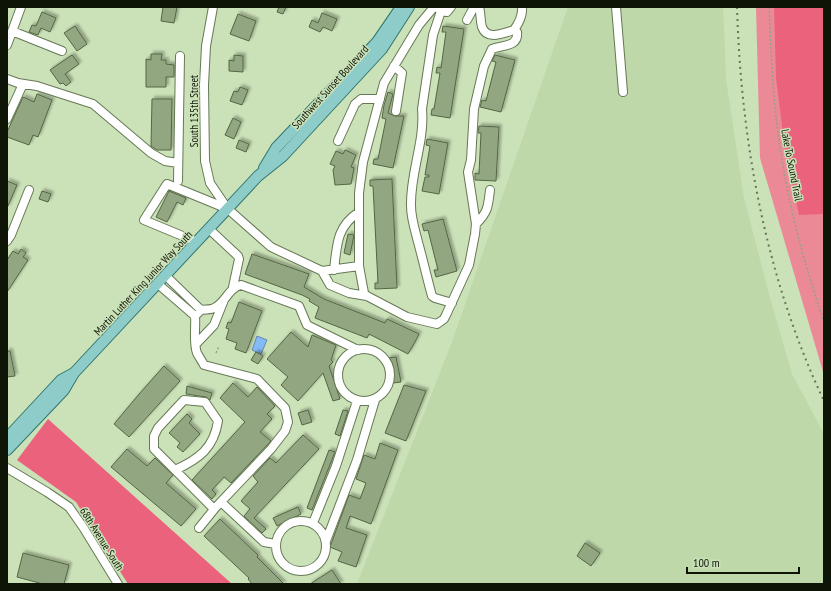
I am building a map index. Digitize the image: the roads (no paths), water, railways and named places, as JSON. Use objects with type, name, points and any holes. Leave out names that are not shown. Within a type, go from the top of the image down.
[{"type":"main road","name":"Southwest Sunset Boulevard","points":[[258,176],[276,148],[377,42],[401,7]]},
{"type":"main road","name":"Southwest Sunset Boulevard","points":[[228,209],[258,176],[283,156],[382,48],[409,7]]},
{"type":"main road","name":"Martin Luther King Junior Way South","points":[[7,450],[64,390],[74,373],[228,209]]},
{"type":"main road","name":"Martin Luther King Junior Way South","points":[[7,438],[61,380],[74,373]]},
{"type":"street","points":[[7,45],[21,7]]},
{"type":"street","name":"South 135th Street","points":[[213,7],[206,46],[204,85],[205,161],[210,183],[228,209]]},
{"type":"street","points":[[437,8],[447,12],[451,7]]},
{"type":"street","points":[[467,20],[474,7]]},
{"type":"street","points":[[479,7],[483,28],[486,33],[492,35],[514,30],[520,21],[522,7]]},
{"type":"street","points":[[616,7],[623,92]]},
{"type":"street","points":[[367,296],[364,293],[359,266],[359,193],[363,162],[384,82],[418,25],[437,8]]},
{"type":"street","points":[[437,8],[422,109],[423,121],[421,141],[417,155],[411,205],[432,296],[452,303]]},
{"type":"street","points":[[322,271],[330,285],[349,293],[367,296],[407,317],[437,324],[444,319],[469,265],[476,224],[468,172],[474,109],[484,66],[492,49],[511,44],[515,41],[518,36],[517,32],[514,30]]},
{"type":"street","points":[[12,31],[62,51]]},
{"type":"street","points":[[178,181],[180,56]]},
{"type":"street","points":[[394,66],[402,73],[396,111]]},
{"type":"street","points":[[7,79],[23,84],[37,86],[93,104],[151,153],[165,161],[178,163]]},
{"type":"street","points":[[7,119],[23,84]]},
{"type":"street","points":[[338,141],[356,104],[361,99],[380,99]]},
{"type":"street","points":[[197,242],[144,220],[167,184],[228,209],[271,247],[322,271],[359,266]]},
{"type":"street","points":[[7,241],[11,235],[29,190]]},
{"type":"street","points":[[476,224],[484,217],[488,208],[490,190]]},
{"type":"street","points":[[334,270],[338,238],[341,231],[351,218],[359,212]]},
{"type":"street","points":[[209,229],[238,256],[239,259],[234,288]]},
{"type":"street","points":[[166,276],[201,310]]},
{"type":"street","points":[[158,284],[195,316],[197,353],[204,365],[257,379],[285,408],[288,422],[285,432],[275,444],[199,528]]},
{"type":"street","points":[[195,316],[201,310],[214,308],[224,300],[234,288],[241,285],[299,306],[307,325],[358,350],[370,350],[378,353],[384,358],[388,365],[390,381],[387,389],[375,400],[363,402],[356,401],[343,391],[339,383],[338,375],[344,359],[358,350]]},
{"type":"street","points":[[196,344],[214,325],[224,300]]},
{"type":"street","points":[[175,470],[193,462],[211,444],[216,433],[218,421],[204,402],[184,400],[158,428],[154,436],[154,449],[214,510]]},
{"type":"street","points":[[326,540],[357,460],[375,400]]},
{"type":"street","points":[[314,523],[336,466],[356,401]]},
{"type":"street","name":"68th Avenue South","points":[[7,468],[69,507],[118,584]]},
{"type":"street","points":[[221,502],[264,542],[276,544]]},
{"type":"street","points":[[297,521],[314,523],[319,528],[326,540],[327,549],[324,557],[316,566],[305,571],[296,571],[289,568],[282,563],[276,551],[276,544],[280,532],[289,524],[297,521]]},
{"type":"water","points":[[257,336],[267,340],[261,354],[252,350]]},
{"type":"railway","points":[[737,7],[744,109],[760,209],[786,307],[824,401]]}]
